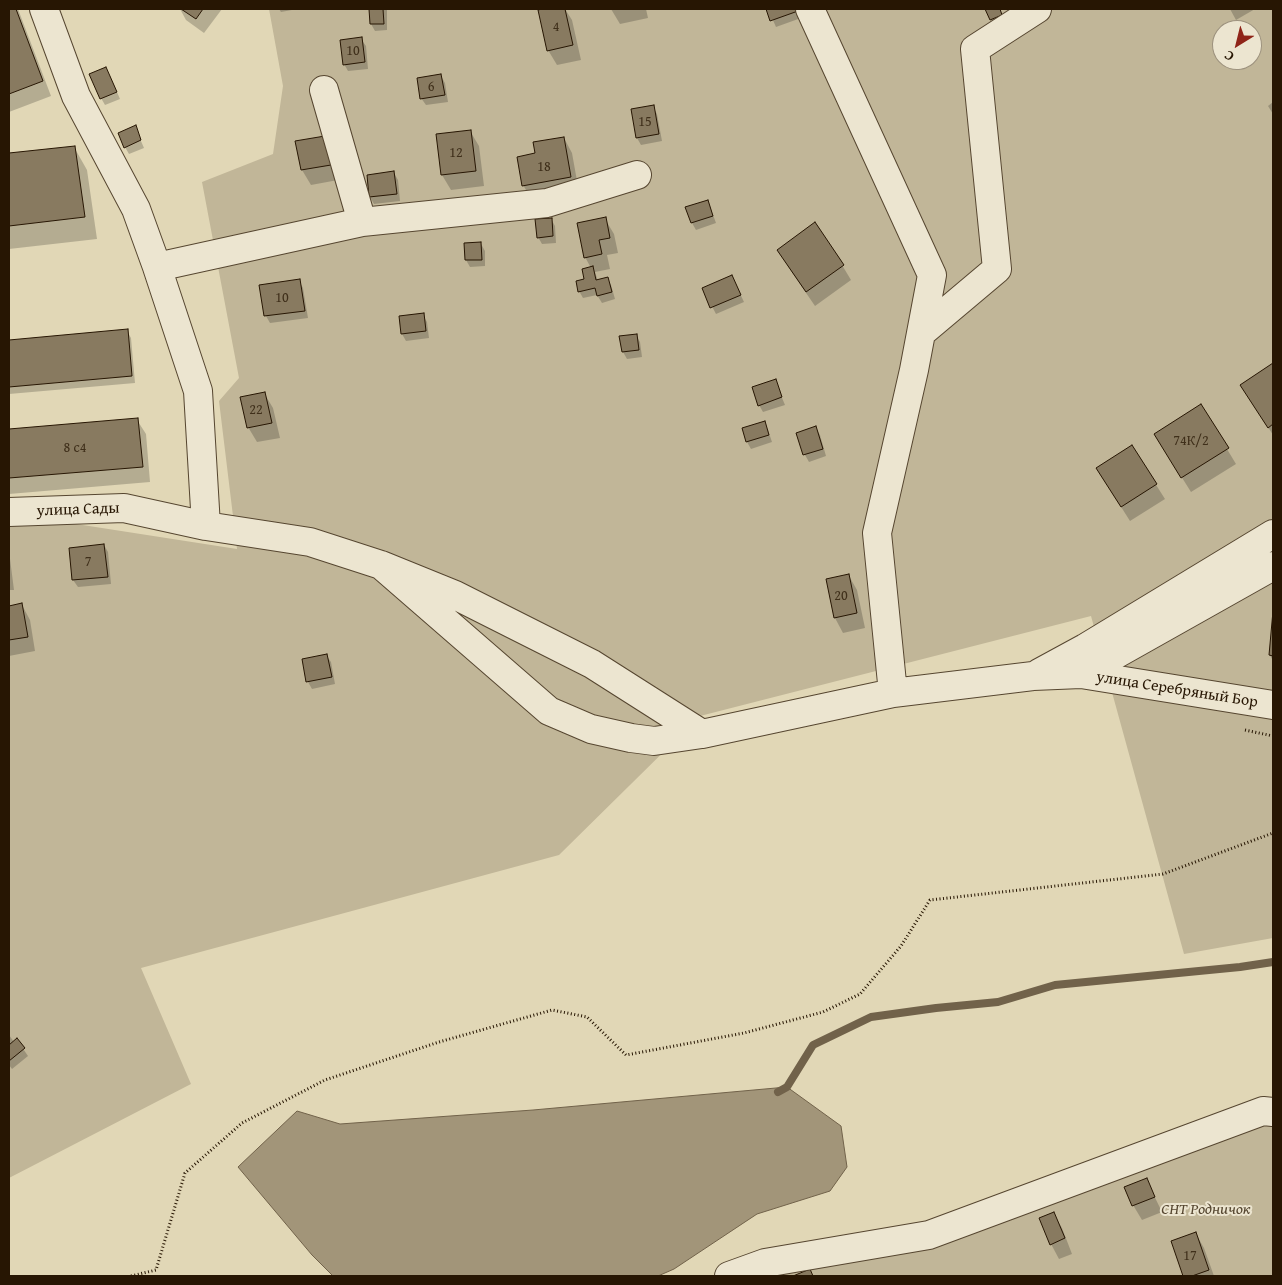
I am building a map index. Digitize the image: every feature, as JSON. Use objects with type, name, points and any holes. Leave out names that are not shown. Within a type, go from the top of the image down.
[{"type":"street","points":[[44,9],[76,96],[136,209],[198,391],[206,526]]},
{"type":"street","points":[[810,9],[932,276],[877,533],[893,693]]},
{"type":"street","points":[[921,333],[997,270],[975,49],[1037,9]]},
{"type":"street","points":[[324,90],[362,222]]},
{"type":"street","points":[[157,267],[362,222],[547,203],[637,175]]},
{"type":"street","name":"улица Сады","points":[[9,512],[124,508],[206,526],[310,542],[380,565],[455,595],[592,664],[702,734]]},
{"type":"street","points":[[1033,676],[1084,648],[1273,534]]},
{"type":"street","name":"улица Серебряный Бор","points":[[380,565],[549,711],[591,730],[631,738],[654,741],[702,734],[893,693],[1033,676],[1081,674],[1273,705]]},
{"type":"street","points":[[1081,674],[1273,566]]},
{"type":"street","points":[[729,1276],[765,1263],[929,1235],[1263,1111],[1273,1112]]},
{"type":"path","points":[[1244,730],[1273,736]]},
{"type":"path","points":[[153,1276],[185,1173],[242,1122],[325,1080],[439,1042],[552,1010],[587,1017],[626,1055],[744,1033],[823,1012],[860,994],[901,946],[930,900],[1163,874],[1273,834]]},
{"type":"path","points":[[131,1276],[156,1270]]},
{"type":"green space","points":[[269,9],[1273,9],[1273,938],[1184,954],[1091,616],[700,716],[559,855],[141,968],[191,1084],[9,1178],[9,524],[44,519],[237,549],[219,401],[239,378],[202,182],[273,154],[283,86]]},
{"type":"green space","name":"СНТ Родничок","points":[[1273,1113],[1273,1276],[763,1276]]},
{"type":"shaded area","points":[[787,1087],[841,1126],[847,1167],[830,1191],[757,1214],[674,1269],[658,1276],[333,1276],[312,1255],[238,1167],[297,1111],[340,1124],[533,1110]]},
{"type":"building","points":[[9,9],[16,9],[43,81],[9,94]]},
{"type":"building","points":[[181,9],[203,9],[196,19]]},
{"type":"building","points":[[369,9],[383,9],[384,24],[370,24]]},
{"type":"building","points":[[565,9],[573,45],[547,51],[538,10]]},
{"type":"building","points":[[766,9],[798,9],[798,11],[770,21]]},
{"type":"building","points":[[985,9],[1000,9],[1002,15],[990,20]]},
{"type":"building","points":[[362,37],[365,62],[343,65],[340,40]]},
{"type":"building","points":[[106,67],[117,92],[100,99],[89,74]]},
{"type":"building","points":[[441,74],[445,95],[420,99],[417,78]]},
{"type":"building","points":[[654,105],[659,134],[636,138],[631,109]]},
{"type":"building","points":[[136,125],[141,140],[124,148],[118,133]]},
{"type":"building","points":[[471,130],[476,171],[441,175],[436,134]]},
{"type":"building","points":[[325,136],[331,165],[301,170],[295,141]]},
{"type":"building","points":[[564,137],[571,177],[522,186],[517,157],[535,153],[533,142]]},
{"type":"building","points":[[75,146],[85,217],[9,226],[9,153]]},
{"type":"building","points":[[394,171],[397,194],[369,197],[367,175]]},
{"type":"building","points":[[708,200],[713,216],[691,223],[685,207]]},
{"type":"building","points":[[606,217],[610,238],[599,240],[602,254],[584,258],[577,223]]},
{"type":"building","points":[[552,218],[553,236],[537,238],[535,219]]},
{"type":"building","points":[[815,222],[844,265],[806,292],[777,250]]},
{"type":"building","points":[[481,242],[482,260],[465,260],[464,243]]},
{"type":"building","points":[[593,266],[596,280],[608,277],[612,292],[597,296],[595,288],[578,292],[576,281],[584,279],[582,269]]},
{"type":"building","points":[[732,275],[741,295],[710,308],[702,288]]},
{"type":"building","points":[[300,279],[305,311],[264,316],[259,285]]},
{"type":"building","points":[[424,313],[426,331],[401,334],[399,316]]},
{"type":"building","points":[[128,329],[132,376],[9,387],[9,340]]},
{"type":"building","points":[[637,334],[639,350],[622,352],[619,336]]},
{"type":"building","points":[[1273,363],[1273,424],[1268,428],[1240,385]]},
{"type":"building","points":[[776,379],[782,397],[758,406],[752,387]]},
{"type":"building","points":[[265,392],[272,423],[247,428],[240,397]]},
{"type":"building","points":[[1201,404],[1229,448],[1181,478],[1154,434]]},
{"type":"building","points":[[138,418],[143,467],[9,478],[9,429]]},
{"type":"building","points":[[765,421],[769,435],[746,442],[742,428]]},
{"type":"building","points":[[816,426],[823,449],[803,455],[796,433]]},
{"type":"building","points":[[1132,445],[1157,484],[1121,507],[1096,468]]},
{"type":"building","points":[[104,544],[108,577],[72,580],[69,548]]},
{"type":"building","points":[[849,574],[857,613],[834,618],[826,579]]},
{"type":"building","points":[[22,603],[28,637],[9,640],[9,606]]},
{"type":"building","points":[[1273,611],[1273,656],[1269,655]]},
{"type":"building","points":[[327,654],[332,677],[306,682],[302,659]]},
{"type":"building","points":[[17,1038],[25,1048],[9,1061],[9,1045]]},
{"type":"building","points":[[1147,1178],[1155,1197],[1132,1206],[1124,1187]]},
{"type":"building","points":[[1054,1212],[1065,1238],[1050,1245],[1039,1218]]},
{"type":"building","points":[[1196,1232],[1209,1270],[1192,1276],[1183,1276],[1171,1241]]},
{"type":"building","points":[[810,1269],[813,1276],[793,1276]]},
{"type":"waterway","points":[[778,1092],[787,1087],[813,1045],[871,1017],[998,1002],[1055,985],[1240,967],[1273,962]]}]
